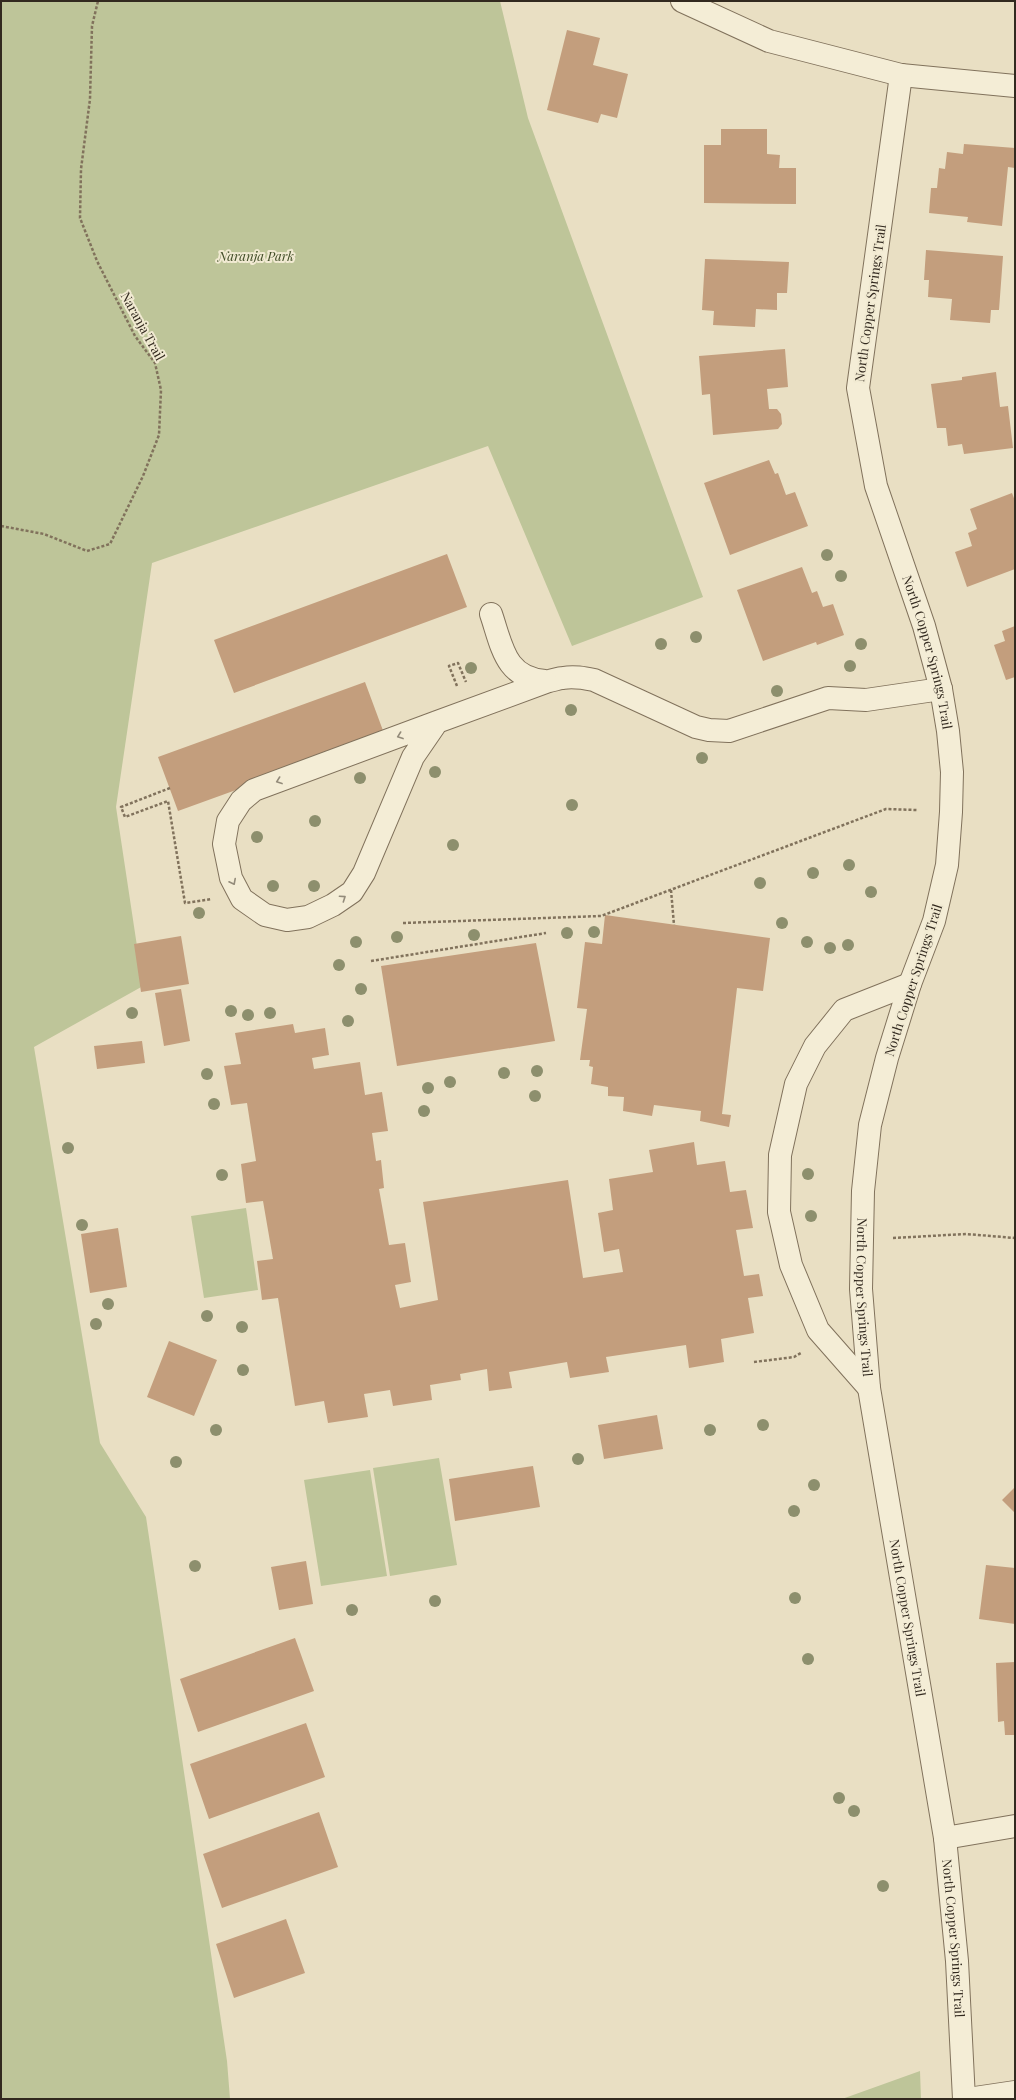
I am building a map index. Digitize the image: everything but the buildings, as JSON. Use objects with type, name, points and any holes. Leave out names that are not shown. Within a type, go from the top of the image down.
[{"type":"street","points":[[682,1],[769,41],[900,75],[1015,86]]},
{"type":"street","name":"North Copper Springs Trail","points":[[900,75],[858,388],[876,486],[924,626],[941,689],[948,730],[952,772],[947,865],[934,921],[910,984],[887,1058],[870,1125],[863,1191],[861,1289],[869,1388],[944,1838],[957,1961],[964,2099]]},
{"type":"street","points":[[491,614],[508,662],[517,672],[546,682]]},
{"type":"street","points":[[437,722],[413,757],[364,873],[352,892],[332,905],[308,917],[287,920],[265,915],[242,899],[231,878],[224,844],[228,821],[241,801],[254,790],[437,722],[546,682],[570,677],[594,680],[696,727],[709,730],[729,730],[828,698],[866,700],[941,689]]},
{"type":"street","points":[[869,1388],[818,1330],[791,1265],[779,1212],[780,1155],[796,1084],[815,1046],[844,1010],[910,984]]},
{"type":"street","points":[[944,1838],[1015,1826]]},
{"type":"street","points":[[968,2099],[1015,2092]]},
{"type":"path","name":"Naranja Trail","points":[[1,526],[44,534],[87,551],[110,544],[143,476],[159,435],[161,390],[155,363],[135,336],[97,262],[80,218],[81,169],[90,99],[92,26],[98,1]]},
{"type":"path","points":[[457,686],[449,666],[458,663],[469,688]]},
{"type":"path","points":[[170,788],[121,808],[125,817],[168,801],[185,902],[212,899],[217,901]]},
{"type":"path","points":[[403,923],[601,916],[886,809],[917,810]]},
{"type":"path","points":[[672,890],[674,925]]},
{"type":"path","points":[[371,961],[546,934]]},
{"type":"path","points":[[893,1238],[966,1234],[1015,1238]]},
{"type":"path","points":[[754,1362],[794,1357],[800,1355],[802,1349]]},
{"type":"green space","name":"Naranja Park","points":[[1,1],[500,1],[528,118],[703,597],[572,646],[488,446],[152,563],[116,807],[143,986],[34,1047],[100,1443],[146,1517],[227,2061],[230,2099],[1,2099]]},
{"type":"green space","points":[[246,1208],[258,1290],[204,1298],[191,1216]]},
{"type":"green space","points":[[439,1458],[457,1565],[390,1576],[373,1468]]},
{"type":"green space","points":[[370,1470],[387,1576],[321,1586],[304,1480]]},
{"type":"green space","points":[[920,2071],[921,2099],[842,2099]]}]
